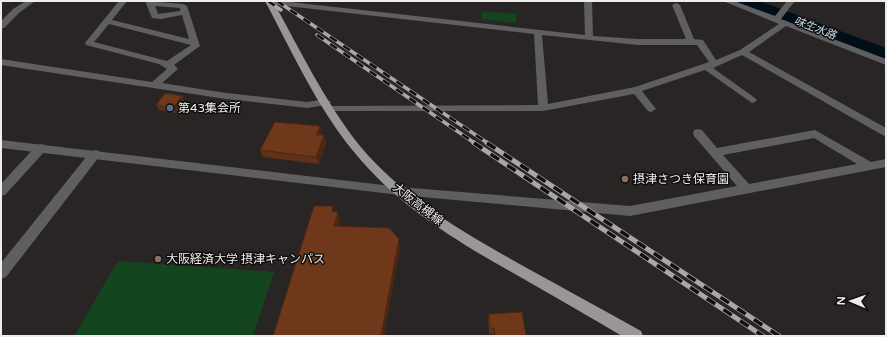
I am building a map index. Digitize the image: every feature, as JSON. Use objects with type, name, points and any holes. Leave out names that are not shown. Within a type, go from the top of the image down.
[{"type":"main road","name":"大阪高槻線","points":[[269,1],[328,105],[352,142],[373,167],[400,191],[446,226],[495,257],[636,336]]},
{"type":"street","points":[[1,26],[16,11],[31,1]]},
{"type":"street","points":[[123,1],[89,43],[162,62],[174,69],[153,86]]},
{"type":"street","points":[[269,1],[589,38],[640,46],[700,42],[710,65],[752,100]]},
{"type":"street","points":[[331,9],[337,1]]},
{"type":"street","points":[[588,1],[589,38]]},
{"type":"street","points":[[727,1],[886,62]]},
{"type":"street","points":[[168,65],[196,46],[185,12],[183,6],[150,2],[155,16],[161,17],[185,12]]},
{"type":"street","points":[[1,62],[153,86],[307,105],[543,108],[636,90],[710,65],[743,52],[758,43],[780,22],[783,11],[788,2]]},
{"type":"street","points":[[676,5],[691,42]]},
{"type":"street","points":[[107,21],[195,43]]},
{"type":"street","points":[[538,33],[543,108]]},
{"type":"street","points":[[743,52],[886,133]]},
{"type":"street","points":[[636,90],[651,109]]},
{"type":"street","points":[[698,133],[746,189]]},
{"type":"street","points":[[714,153],[815,134],[869,166]]},
{"type":"street","points":[[1,144],[400,191],[630,211],[886,163]]},
{"type":"street","points":[[1,192],[41,148]]},
{"type":"street","points":[[1,274],[7,257],[95,154]]},
{"type":"green space","points":[[482,11],[517,14],[516,23],[481,19]]},
{"type":"green space","points":[[118,261],[274,272],[253,336],[74,336]]},
{"type":"building","points":[[165,93],[182,96],[173,108],[156,105]]},
{"type":"building","points":[[275,122],[320,126],[316,135],[324,135],[316,157],[260,150]]},
{"type":"building","points":[[314,206],[333,206],[332,211],[338,212],[334,226],[389,228],[399,239],[381,336],[273,336]]},
{"type":"building","points":[[522,312],[526,336],[495,336],[494,328],[490,328],[489,314]]},
{"type":"waterway","name":"味生水路","points":[[743,1],[886,55]]},
{"type":"railway","points":[[268,1],[281,10]]},
{"type":"railway","points":[[277,1],[489,144]]},
{"type":"railway","points":[[317,35],[476,144]]},
{"type":"railway","points":[[474,143],[763,336]]},
{"type":"railway","points":[[487,143],[779,336]]},
{"type":"place","name":"第43集会所","points":[[170,108]]},
{"type":"place","name":"摂津さつき保育園","points":[[625,179]]},
{"type":"place","name":"大阪経済大学 摂津キャンパス","points":[[158,259]]}]
